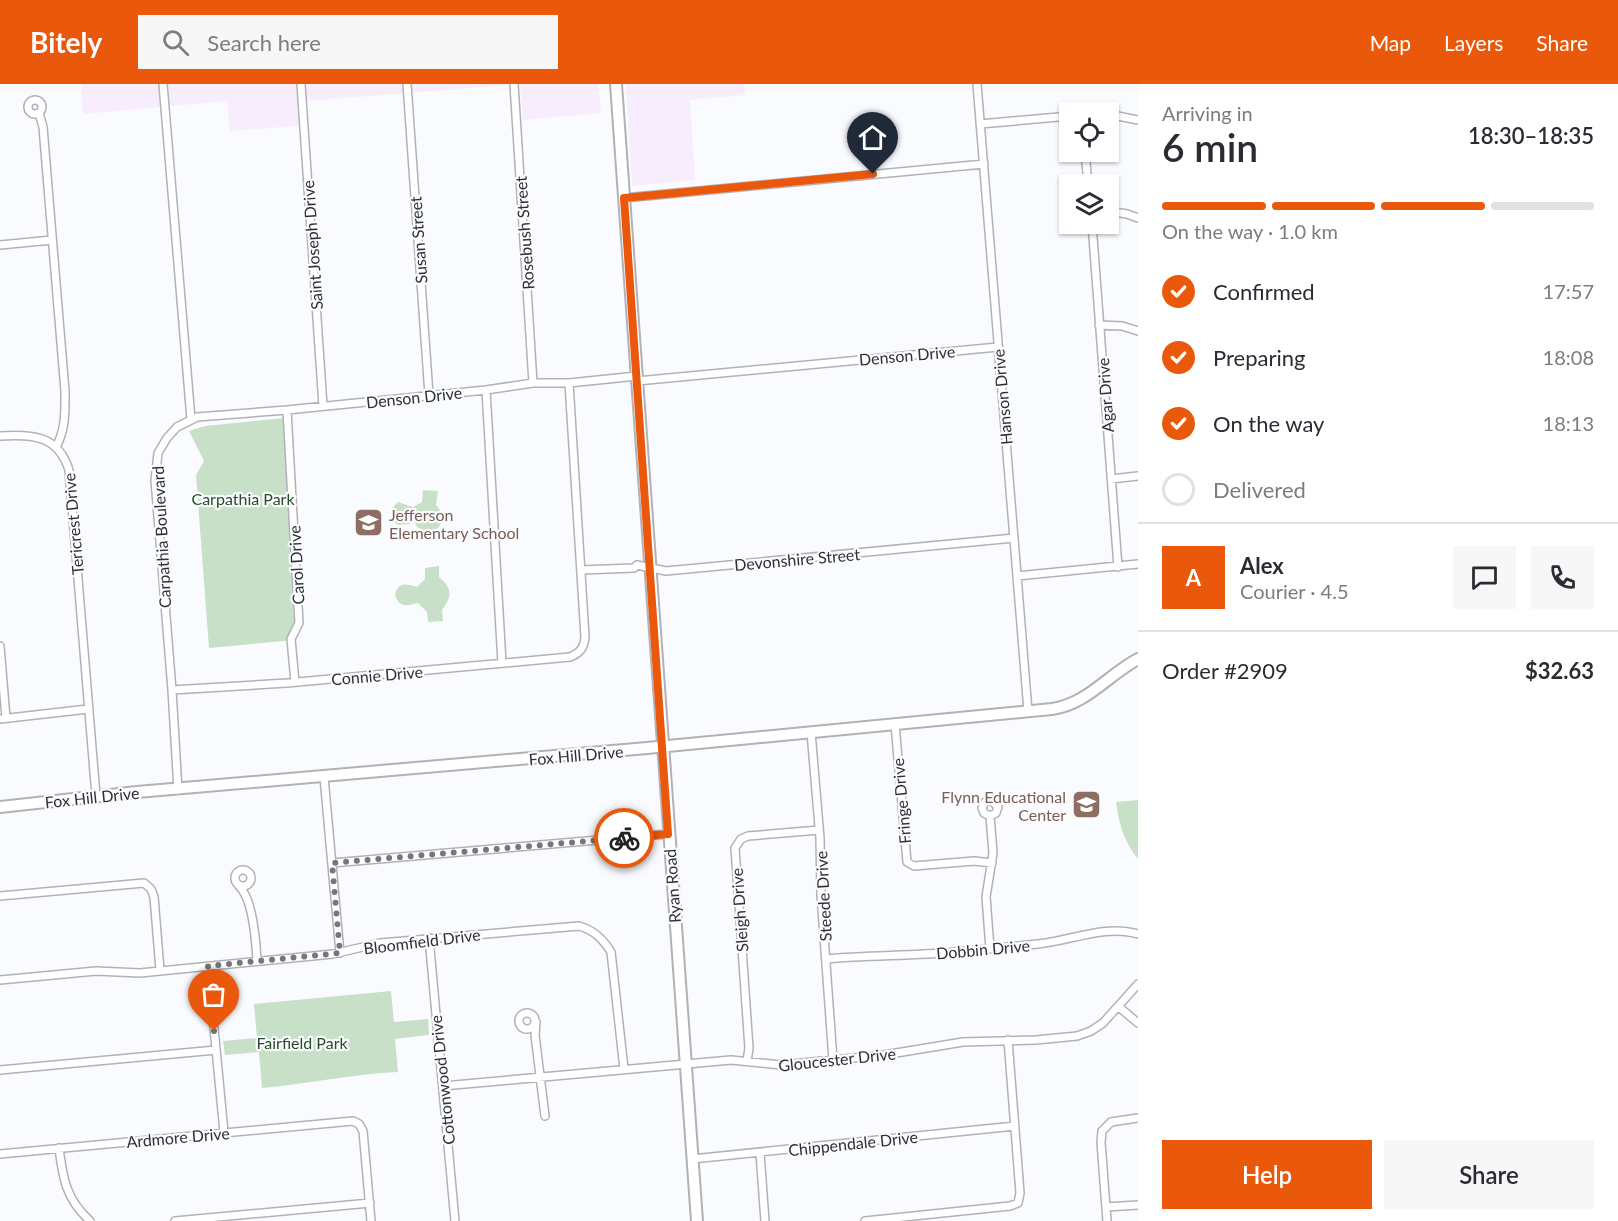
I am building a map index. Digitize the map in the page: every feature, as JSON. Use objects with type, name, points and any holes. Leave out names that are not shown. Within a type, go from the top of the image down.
[{"type":"street","points":[[163,84],[191,419]]},
{"type":"street","name":"Saint Joseph Drive","points":[[300,84],[323,406]]},
{"type":"street","name":"Susan Street","points":[[406,84],[429,395]]},
{"type":"street","name":"Rosebush Street","points":[[514,84],[533,383]]},
{"type":"street","name":"Ryan Road","points":[[616,84],[684,1064],[697,1221]]},
{"type":"street","name":"Hanson Drive","points":[[977,84],[1028,711]]},
{"type":"street","points":[[0,436],[22,434],[35,436],[56,447],[61,439],[64,424],[65,391],[43,127],[39,113]]},
{"type":"street","points":[[1119,116],[1138,120]]},
{"type":"street","points":[[981,124],[1059,117]]},
{"type":"street","points":[[624,198],[984,164]]},
{"type":"street","points":[[1119,213],[1138,218]]},
{"type":"street","name":"Agar Drive","points":[[1093,234],[1118,567]]},
{"type":"street","points":[[0,245],[52,240]]},
{"type":"street","points":[[1099,325],[1122,326],[1138,331]]},
{"type":"street","name":"Denson Drive","points":[[191,419],[207,415],[287,410],[486,390],[533,383],[637,379],[998,347]]},
{"type":"street","points":[[569,382],[581,570]]},
{"type":"street","points":[[486,390],[502,663]]},
{"type":"street","name":"Carol Drive","points":[[287,410],[299,624],[291,639],[295,682]]},
{"type":"street","name":"Carpathia Boulevard","points":[[178,790],[155,468],[158,453],[167,438],[177,427],[191,419]]},
{"type":"street","name":"Tericrest Drive","points":[[56,447],[68,465],[70,476],[96,796]]},
{"type":"street","points":[[1111,478],[1138,476]]},
{"type":"street","name":"Devonshire Street","points":[[581,570],[634,568],[637,565],[666,571],[1014,538]]},
{"type":"street","points":[[1017,576],[1138,564]]},
{"type":"street","name":"Connie Drive","points":[[172,690],[295,682],[570,657],[584,646],[581,570]]},
{"type":"street","points":[[0,646],[3,718],[88,709]]},
{"type":"street","name":"Fox Hill Drive","points":[[0,807],[96,796],[662,747],[1060,707],[1077,701],[1138,659]]},
{"type":"street","name":"Fringe Drive","points":[[895,724],[907,862],[914,866],[974,861],[992,863]]},
{"type":"street","name":"Steede Drive","points":[[811,732],[833,1060]]},
{"type":"street","points":[[324,777],[340,953]]},
{"type":"street","points":[[990,816],[993,846],[986,897],[990,949]]},
{"type":"street","name":"Sleigh Drive","points":[[747,1061],[735,848],[741,839],[748,836],[819,830]]},
{"type":"street","points":[[332,863],[668,834]]},
{"type":"street","points":[[246,894],[235,882],[235,876],[240,871],[250,874],[251,879],[246,894],[257,962]]},
{"type":"street","points":[[0,896],[138,882],[148,885],[154,897],[160,970]]},
{"type":"street","points":[[239,886],[249,884]]},
{"type":"street","name":"Bloomfield Drive","points":[[0,980],[96,971],[129,973],[257,962],[340,953],[380,943],[579,926],[592,931],[607,945],[613,959],[624,1070]]},
{"type":"street","name":"Dobbin Drive","points":[[826,959],[990,949],[1046,943],[1073,936],[1103,933],[1138,934]]},
{"type":"street","name":"Cottonwood Drive","points":[[429,938],[456,1221]]},
{"type":"street","points":[[208,966],[224,1132]]},
{"type":"street","name":"Gloucester Drive","points":[[443,1086],[731,1060],[775,1066],[884,1055],[963,1042],[1036,1040],[1084,1034],[1103,1023],[1138,984]]},
{"type":"street","points":[[1119,1007],[1138,1023]]},
{"type":"street","points":[[535,1035],[523,1028],[519,1021],[523,1014],[530,1013],[536,1022],[535,1035],[544,1116]]},
{"type":"street","points":[[523,1028],[531,1028],[536,1022]]},
{"type":"street","points":[[865,1221],[1010,1206],[1018,1203],[1020,1193],[1008,1040]]},
{"type":"street","points":[[0,1070],[216,1050]]},
{"type":"street","points":[[1107,1221],[1101,1142],[1104,1127],[1111,1122],[1138,1118]]},
{"type":"street","name":"Ardmore Drive","points":[[0,1154],[349,1121],[356,1122],[362,1127],[370,1203]]},
{"type":"street","name":"Chippendale Drive","points":[[692,1159],[1015,1126]]},
{"type":"street","points":[[59,1148],[65,1186],[75,1204],[90,1221]]},
{"type":"street","points":[[760,1153],[765,1221]]},
{"type":"street","points":[[175,1221],[370,1203],[371,1221]]},
{"type":"street","points":[[1106,1207],[1138,1204]]},
{"type":"shaded area","points":[[81,84],[508,85],[307,101],[308,125],[230,131],[227,101],[83,114]]},
{"type":"shaded area","points":[[520,84],[598,84],[601,113],[523,120]]},
{"type":"shaded area","points":[[626,84],[744,84],[745,95],[690,100],[695,180],[632,186]]},
{"type":"green space","name":"Carpathia Park","points":[[284,418],[295,640],[209,648],[196,475],[204,461],[189,431],[205,426]]},
{"type":"green space","points":[[423,490],[438,491],[436,505],[443,514],[438,528],[427,531],[417,527],[413,518],[410,524],[398,525],[392,520],[393,507],[398,502],[413,507],[422,502]]},
{"type":"green space","points":[[439,566],[439,577],[447,585],[450,593],[442,610],[443,621],[428,622],[427,612],[418,603],[401,604],[395,595],[398,587],[406,585],[417,587],[425,579],[425,568]]},
{"type":"green space","points":[[1138,800],[1138,859],[1123,832],[1116,802]]},
{"type":"green space","name":"Fairfield Park","points":[[391,991],[394,1022],[428,1019],[429,1035],[395,1039],[398,1072],[262,1088],[259,1052],[225,1055],[223,1041],[257,1038],[254,1004]]},
{"type":"way so far","points":[[214,1031],[208,966],[340,953],[332,863],[624,838]]},
{"type":"place","name":"Jefferson Elementary School","points":[[368,523]]},
{"type":"place","name":"Flynn Educational Center","points":[[1087,805]]},
{"type":"route","points":[[624,838],[668,834],[624,198],[873,174]]}]
